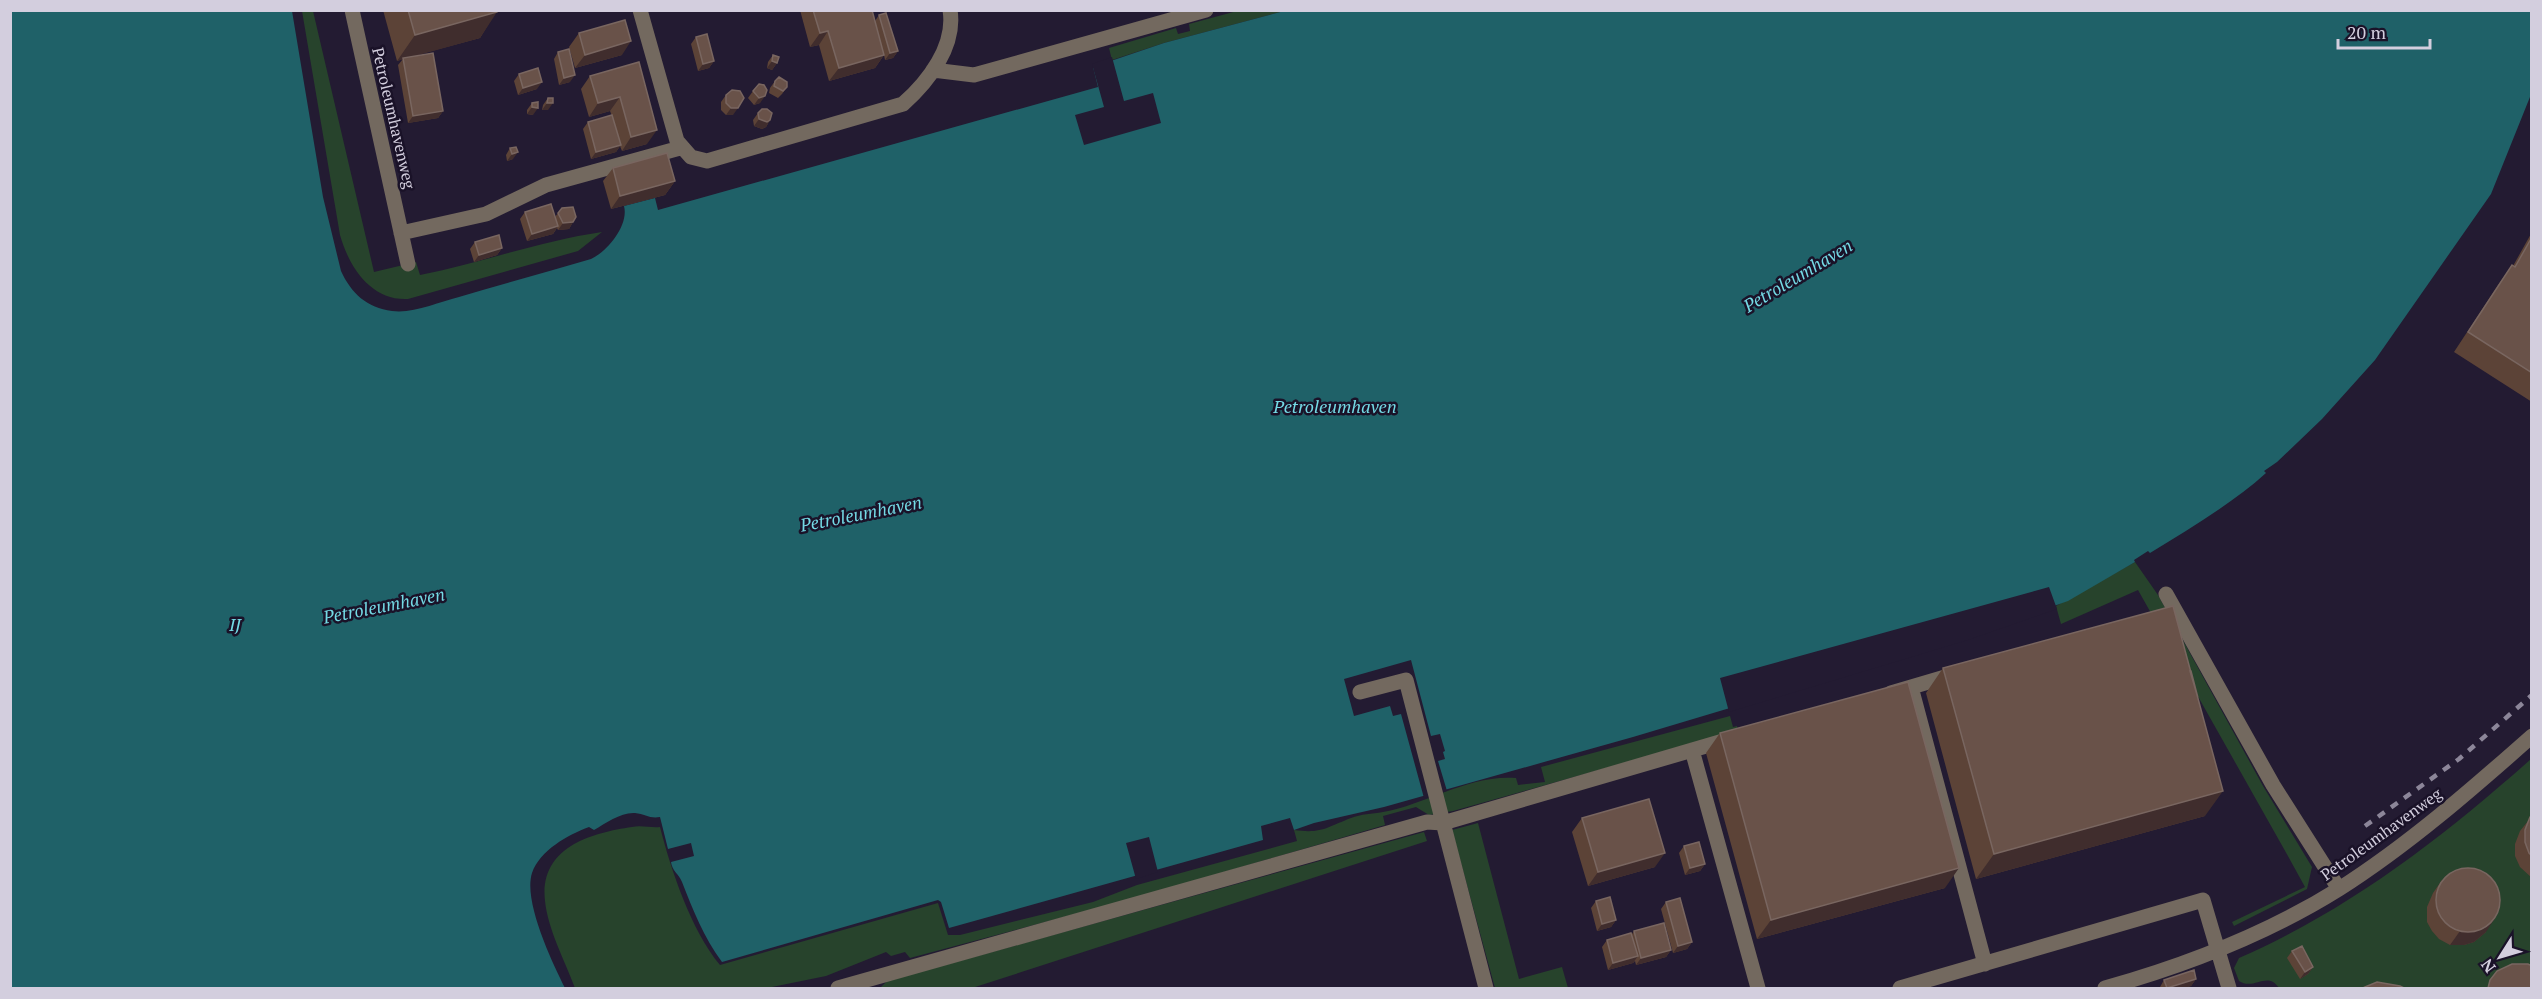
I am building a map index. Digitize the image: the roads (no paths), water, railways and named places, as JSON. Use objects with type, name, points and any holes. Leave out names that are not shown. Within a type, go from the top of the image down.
[{"type":"street","name":"Petroleumhavenweg","points":[[352,10],[408,264]]},
{"type":"street","points":[[640,10],[680,148],[699,160],[715,159],[903,104],[921,89],[933,70],[950,31],[950,10]]},
{"type":"street","points":[[933,70],[974,75],[1206,10]]},
{"type":"street","points":[[401,233],[486,214],[546,185],[680,148]]},
{"type":"street","points":[[2166,594],[2273,785],[2339,889]]},
{"type":"street","points":[[1879,696],[1966,671]]},
{"type":"street","points":[[1360,692],[1406,680],[1486,988]]},
{"type":"street","points":[[1911,687],[1985,964]]},
{"type":"street","points":[[838,988],[861,985],[1427,822],[1443,823],[1749,734]]},
{"type":"street","name":"Petroleumhavenweg","points":[[2105,988],[2239,941],[2339,889],[2424,826],[2532,736]]},
{"type":"street","points":[[1692,750],[1758,988]]},
{"type":"street","points":[[1900,988],[2203,900],[2229,988]]},
{"type":"water","name":"Petroleumhaven","points":[[10,11],[292,11],[323,197],[341,271],[355,293],[361,298],[375,307],[392,311],[408,311],[425,307],[591,259],[604,250],[616,237],[623,221],[624,206],[655,198],[658,210],[1098,87],[1093,67],[1164,43],[1284,11],[2531,11],[2532,92],[2491,194],[2375,360],[2322,419],[2277,462],[2264,471],[2266,473],[2253,484],[2165,544],[2150,553],[2148,551],[2134,560],[2135,562],[2068,601],[1967,637],[1633,737],[1384,807],[1314,823],[1294,830],[1290,818],[1261,826],[1263,840],[949,928],[941,902],[938,900],[722,962],[704,934],[681,879],[671,862],[694,856],[691,843],[668,849],[660,817],[630,813],[614,818],[594,830],[589,827],[572,834],[548,850],[532,873],[530,885],[535,915],[546,948],[565,988],[11,988]]},
{"type":"railway","points":[[2365,826],[2459,759],[2532,695]]},
{"type":"water label","name":"IJ","points":[[235,625]]}]
